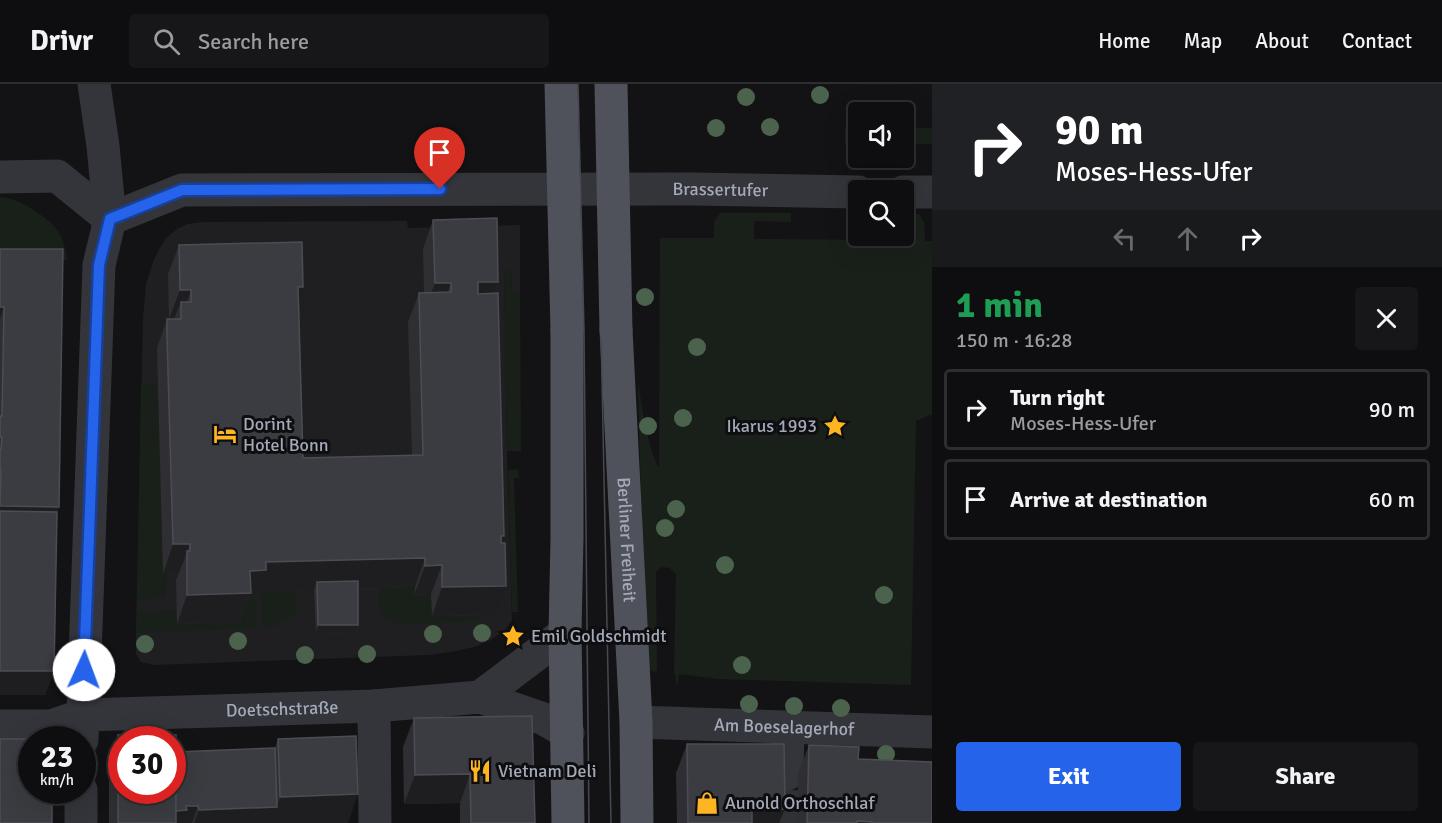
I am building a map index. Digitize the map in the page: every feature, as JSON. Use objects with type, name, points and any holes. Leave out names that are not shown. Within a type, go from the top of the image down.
[{"type":"main road","points":[[561,84],[567,331],[565,633],[568,823]]},
{"type":"main road","name":"Berliner Freiheit","points":[[611,84],[616,330],[636,722],[637,823]]},
{"type":"street","points":[[83,726],[98,276],[110,219],[94,84]]},
{"type":"street","points":[[0,177],[57,176],[110,219]]},
{"type":"street","name":"Brassertufer","points":[[110,219],[182,190],[694,189],[848,192]]},
{"type":"street","points":[[914,192],[932,192]]},
{"type":"street","points":[[480,697],[565,633]]},
{"type":"street","name":"Doetschstraße","points":[[96,726],[480,697],[544,719],[568,733]]},
{"type":"street","points":[[374,706],[375,823]]},
{"type":"street","name":"Am Boeselagerhof","points":[[636,722],[932,732]]},
{"type":"street","name":"Doetschstraße","points":[[0,726],[18,726]]},
{"type":"street","points":[[787,774],[788,728]]},
{"type":"street","points":[[81,804],[81,823]]},
{"type":"shaded area","points":[[845,127],[848,127],[848,144],[845,144]]},
{"type":"shaded area","points":[[914,127],[932,128],[932,144],[914,144]]},
{"type":"shaded area","points":[[0,197],[24,204],[49,221],[61,236],[67,260],[0,260]]},
{"type":"shaded area","points":[[720,213],[791,213],[791,222],[754,221],[754,239],[848,240],[848,246],[914,246],[914,214],[919,214],[924,222],[925,241],[932,241],[932,414],[916,421],[911,685],[719,679],[679,674],[677,687],[674,674],[676,574],[670,568],[662,567],[656,572],[657,670],[654,672],[649,670],[638,384],[648,438],[659,468],[660,238],[714,238],[714,222]]},
{"type":"shaded area","points":[[407,221],[408,228],[520,225],[520,294],[512,294],[511,271],[504,271],[512,620],[506,629],[491,640],[474,647],[428,655],[155,665],[141,662],[136,654],[136,633],[143,317],[146,284],[154,259],[165,239],[187,224],[203,222]]},
{"type":"shaded area","points":[[504,271],[511,271],[512,293],[520,294],[521,451],[507,451]]},
{"type":"shaded area","points":[[141,384],[157,384],[163,573],[167,574],[166,598],[137,599]]},
{"type":"shaded area","points":[[518,469],[519,478],[514,478],[518,612],[512,612],[508,470]]},
{"type":"shaded area","points":[[415,587],[414,595],[431,594],[480,615],[480,621],[397,624],[379,613],[379,588]]},
{"type":"shaded area","points":[[296,590],[297,613],[273,627],[262,628],[261,591]]},
{"type":"shaded area","points":[[255,599],[256,628],[136,633],[137,611],[177,610],[177,624],[240,622],[240,600]]},
{"type":"building","name":"Dorint Hotel Bonn","points":[[497,218],[498,282],[478,282],[478,294],[498,293],[504,536],[501,536],[501,543],[505,543],[506,586],[442,587],[442,565],[425,566],[425,558],[266,562],[266,570],[250,571],[251,593],[187,595],[187,551],[190,551],[190,544],[173,544],[167,336],[167,319],[181,319],[181,302],[191,302],[191,290],[180,290],[179,245],[302,242],[303,287],[298,287],[303,458],[423,455],[419,293],[451,292],[451,283],[435,283],[433,220]]},
{"type":"building","points":[[0,249],[63,249],[59,507],[0,506],[2,437],[0,437],[0,416],[2,416],[4,307],[0,307]]},
{"type":"building","points":[[0,511],[57,512],[54,671],[0,671]]},
{"type":"building","points":[[358,581],[358,625],[318,625],[317,582]]},
{"type":"building","points":[[532,716],[535,823],[471,823],[470,774],[415,775],[414,718]]},
{"type":"building","points":[[356,736],[358,794],[280,797],[278,739]]},
{"type":"building","points":[[0,739],[18,739],[18,804],[52,804],[52,823],[0,823]]},
{"type":"building","points":[[687,744],[784,744],[785,809],[752,809],[752,823],[688,823]]},
{"type":"building","points":[[809,745],[859,747],[858,759],[932,762],[932,823],[857,821],[857,823],[807,823]]},
{"type":"building","points":[[275,748],[277,807],[199,810],[198,806],[186,806],[187,810],[176,811],[176,804],[186,804],[186,752]]},
{"type":"building","points":[[118,804],[176,804],[176,823],[118,823]]},
{"type":"tunnel","points":[[786,823],[787,774]]},
{"type":"tram line","points":[[578,84],[584,330],[589,823]]},
{"type":"tram line","points":[[596,84],[611,823]]},
{"type":"place","name":"Ikarus 1993","points":[[835,426]]},
{"type":"place","name":"Dorint Hotel Bonn","points":[[225,434]]},
{"type":"place","name":"Emil Goldschmidt","points":[[513,636]]},
{"type":"place","name":"Vietnam Deli","points":[[480,771]]},
{"type":"place","name":"Aunold Orthoschlaf","points":[[707,803]]},
{"type":"route","points":[[84,670],[99,265],[110,219],[182,190],[440,189]]}]
